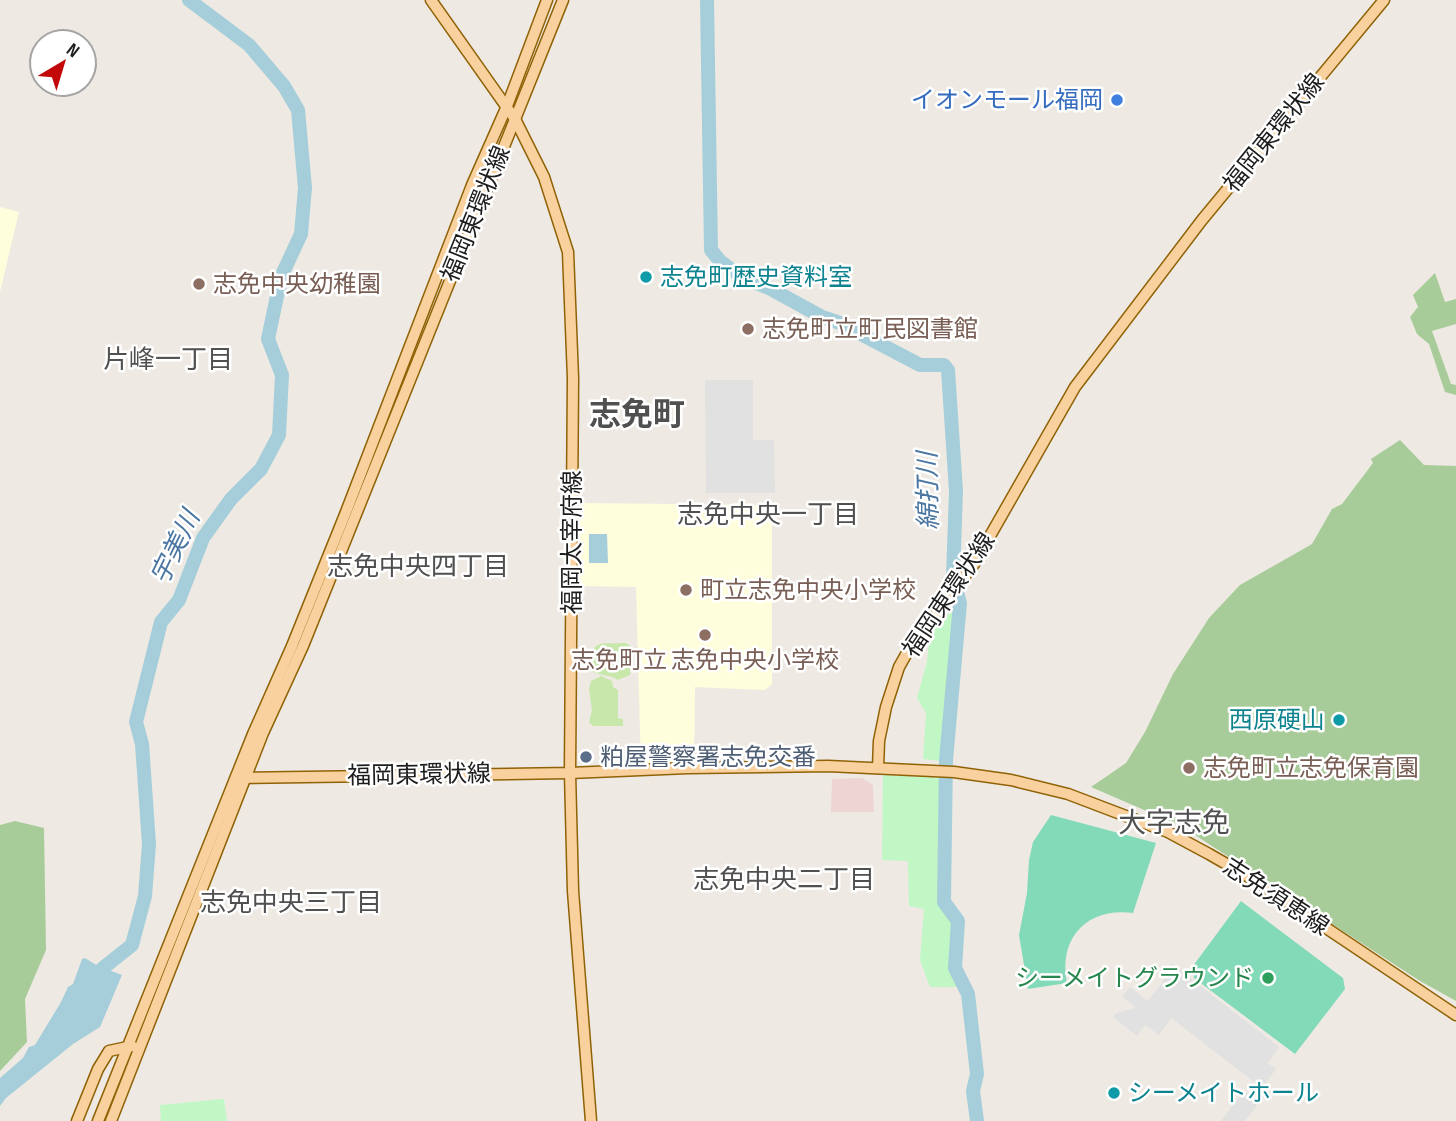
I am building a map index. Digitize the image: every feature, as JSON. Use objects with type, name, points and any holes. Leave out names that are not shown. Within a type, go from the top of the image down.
[{"type":"main road","name":"福岡太宰府線","points":[[431,0],[515,119],[544,177],[568,252],[573,377],[570,774],[573,891],[591,1121]]},
{"type":"main road","name":"福岡東環状線","points":[[111,1121],[242,778],[547,0]]},
{"type":"main road","name":"福岡東環状線","points":[[98,1121],[242,778],[303,646],[563,0]]},
{"type":"main road","name":"福岡東環状線","points":[[242,778],[570,774],[698,768],[878,768],[879,741],[886,707],[899,667],[908,651],[974,564],[1075,387],[1202,220],[1384,0]]},
{"type":"main road","name":"志免須恵線","points":[[878,768],[954,772],[1011,780],[1068,794],[1168,832],[1256,881],[1456,1015]]},
{"type":"main road","points":[[77,1121],[98,1069],[109,1051],[142,1042]]},
{"type":"shaded area","points":[[0,207],[19,212],[0,292]]},
{"type":"shaded area","points":[[705,380],[753,380],[753,440],[774,440],[775,493],[706,493]]},
{"type":"shaded area","name":"志免町立 志免中央小学校","points":[[582,503],[767,505],[772,511],[772,684],[765,690],[695,687],[694,762],[641,767],[636,587],[578,586],[575,508]]},
{"type":"shaded area","points":[[862,778],[873,785],[874,812],[831,812],[832,779]]},
{"type":"shaded area","points":[[1171,963],[1279,1047],[1268,1063],[1276,1069],[1262,1088],[1171,1018],[1159,1035],[1145,1025],[1137,1036],[1113,1017],[1116,1013],[1136,1008],[1122,996],[1130,987],[1148,1001],[1162,983]]},
{"type":"shaded area","points":[[1244,1091],[1259,1103],[1245,1121],[1221,1121]]},
{"type":"green space","points":[[1435,273],[1445,302],[1456,299],[1456,324],[1432,331],[1451,384],[1456,385],[1456,395],[1445,392],[1429,344],[1417,334],[1410,317],[1418,307],[1413,295]]},
{"type":"green space","points":[[1400,440],[1424,465],[1456,466],[1456,1001],[1420,981],[1181,826],[1091,787],[1126,763],[1145,732],[1173,674],[1209,618],[1240,585],[1312,544],[1332,509],[1342,504],[1373,463],[1371,459]]},
{"type":"green space","points":[[958,605],[949,762],[923,759],[926,713],[917,698],[927,662],[930,631]]},
{"type":"green space","points":[[608,643],[626,643],[632,647],[630,675],[618,680],[591,671],[594,648]]},
{"type":"green space","points":[[601,676],[612,681],[613,687],[618,690],[618,718],[623,719],[623,726],[593,726],[589,722],[592,710],[589,689],[591,681]]},
{"type":"green space","points":[[883,775],[950,778],[941,904],[957,922],[954,973],[964,987],[930,987],[920,960],[924,909],[909,906],[908,861],[882,860]]},
{"type":"green space","points":[[1051,815],[1156,843],[1133,913],[1117,912],[1090,921],[1079,929],[1067,952],[1067,983],[1028,989],[1019,935],[1033,842]]},
{"type":"green space","points":[[15,821],[44,828],[46,950],[25,999],[27,1042],[0,1071],[0,825]]},
{"type":"green space","name":"シーメイトグラウンド","points":[[1241,901],[1343,978],[1345,989],[1295,1054],[1194,978],[1193,966]]},
{"type":"green space","points":[[224,1099],[227,1121],[161,1121],[160,1105]]},
{"type":"water","points":[[589,534],[607,534],[608,563],[589,563]]},
{"type":"water","points":[[82,959],[122,975],[100,1027],[73,1044],[6,1098],[0,1106],[0,1078],[23,1058],[29,1047],[35,1045],[68,987],[73,984]]},
{"type":"waterway","name":"宇美川","points":[[95,980],[103,968],[132,945],[145,896],[149,844],[142,744],[136,722],[161,622],[179,600],[203,538],[231,499],[261,469],[279,435],[282,375],[268,339],[281,277],[301,234],[305,188],[298,110],[284,86],[249,45],[189,0]]},
{"type":"waterway","name":"綿打川","points":[[707,0],[711,250],[720,261],[740,276],[771,289],[822,317],[840,323],[920,365],[944,365],[948,370],[956,491],[953,577],[960,603],[946,760],[944,902],[958,921],[955,968],[968,994],[977,1074],[973,1091],[977,1121]]},
{"type":"place","name":"イオンモール福岡","points":[[1117,100]]},
{"type":"place","name":"志免町歴史資料室","points":[[646,277]]},
{"type":"place","name":"志免中央幼稚園","points":[[199,284]]},
{"type":"place","name":"志免町立町民図書館","points":[[748,329]]},
{"type":"place","name":"町立志免中央小学校","points":[[686,590]]},
{"type":"place","name":"志免町立 志免中央小学校","points":[[705,635]]},
{"type":"place","name":"西原硬山","points":[[1339,720]]},
{"type":"place","name":"粕屋警察署志免交番","points":[[586,757]]},
{"type":"place","name":"志免町立志免保育園","points":[[1189,768]]},
{"type":"place","name":"シーメイトグラウンド","points":[[1268,978]]},
{"type":"place","name":"シーメイトホール","points":[[1114,1093]]},
{"type":"district","name":"片峰一丁目","points":[[168,360]]},
{"type":"district","name":"志免町","points":[[637,415]]},
{"type":"district","name":"志免中央一丁目","points":[[768,515]]},
{"type":"district","name":"志免中央四丁目","points":[[418,567]]},
{"type":"district","name":"大字志免","points":[[1174,823]]},
{"type":"district","name":"志免中央二丁目","points":[[784,880]]},
{"type":"district","name":"志免中央三丁目","points":[[291,903]]}]
